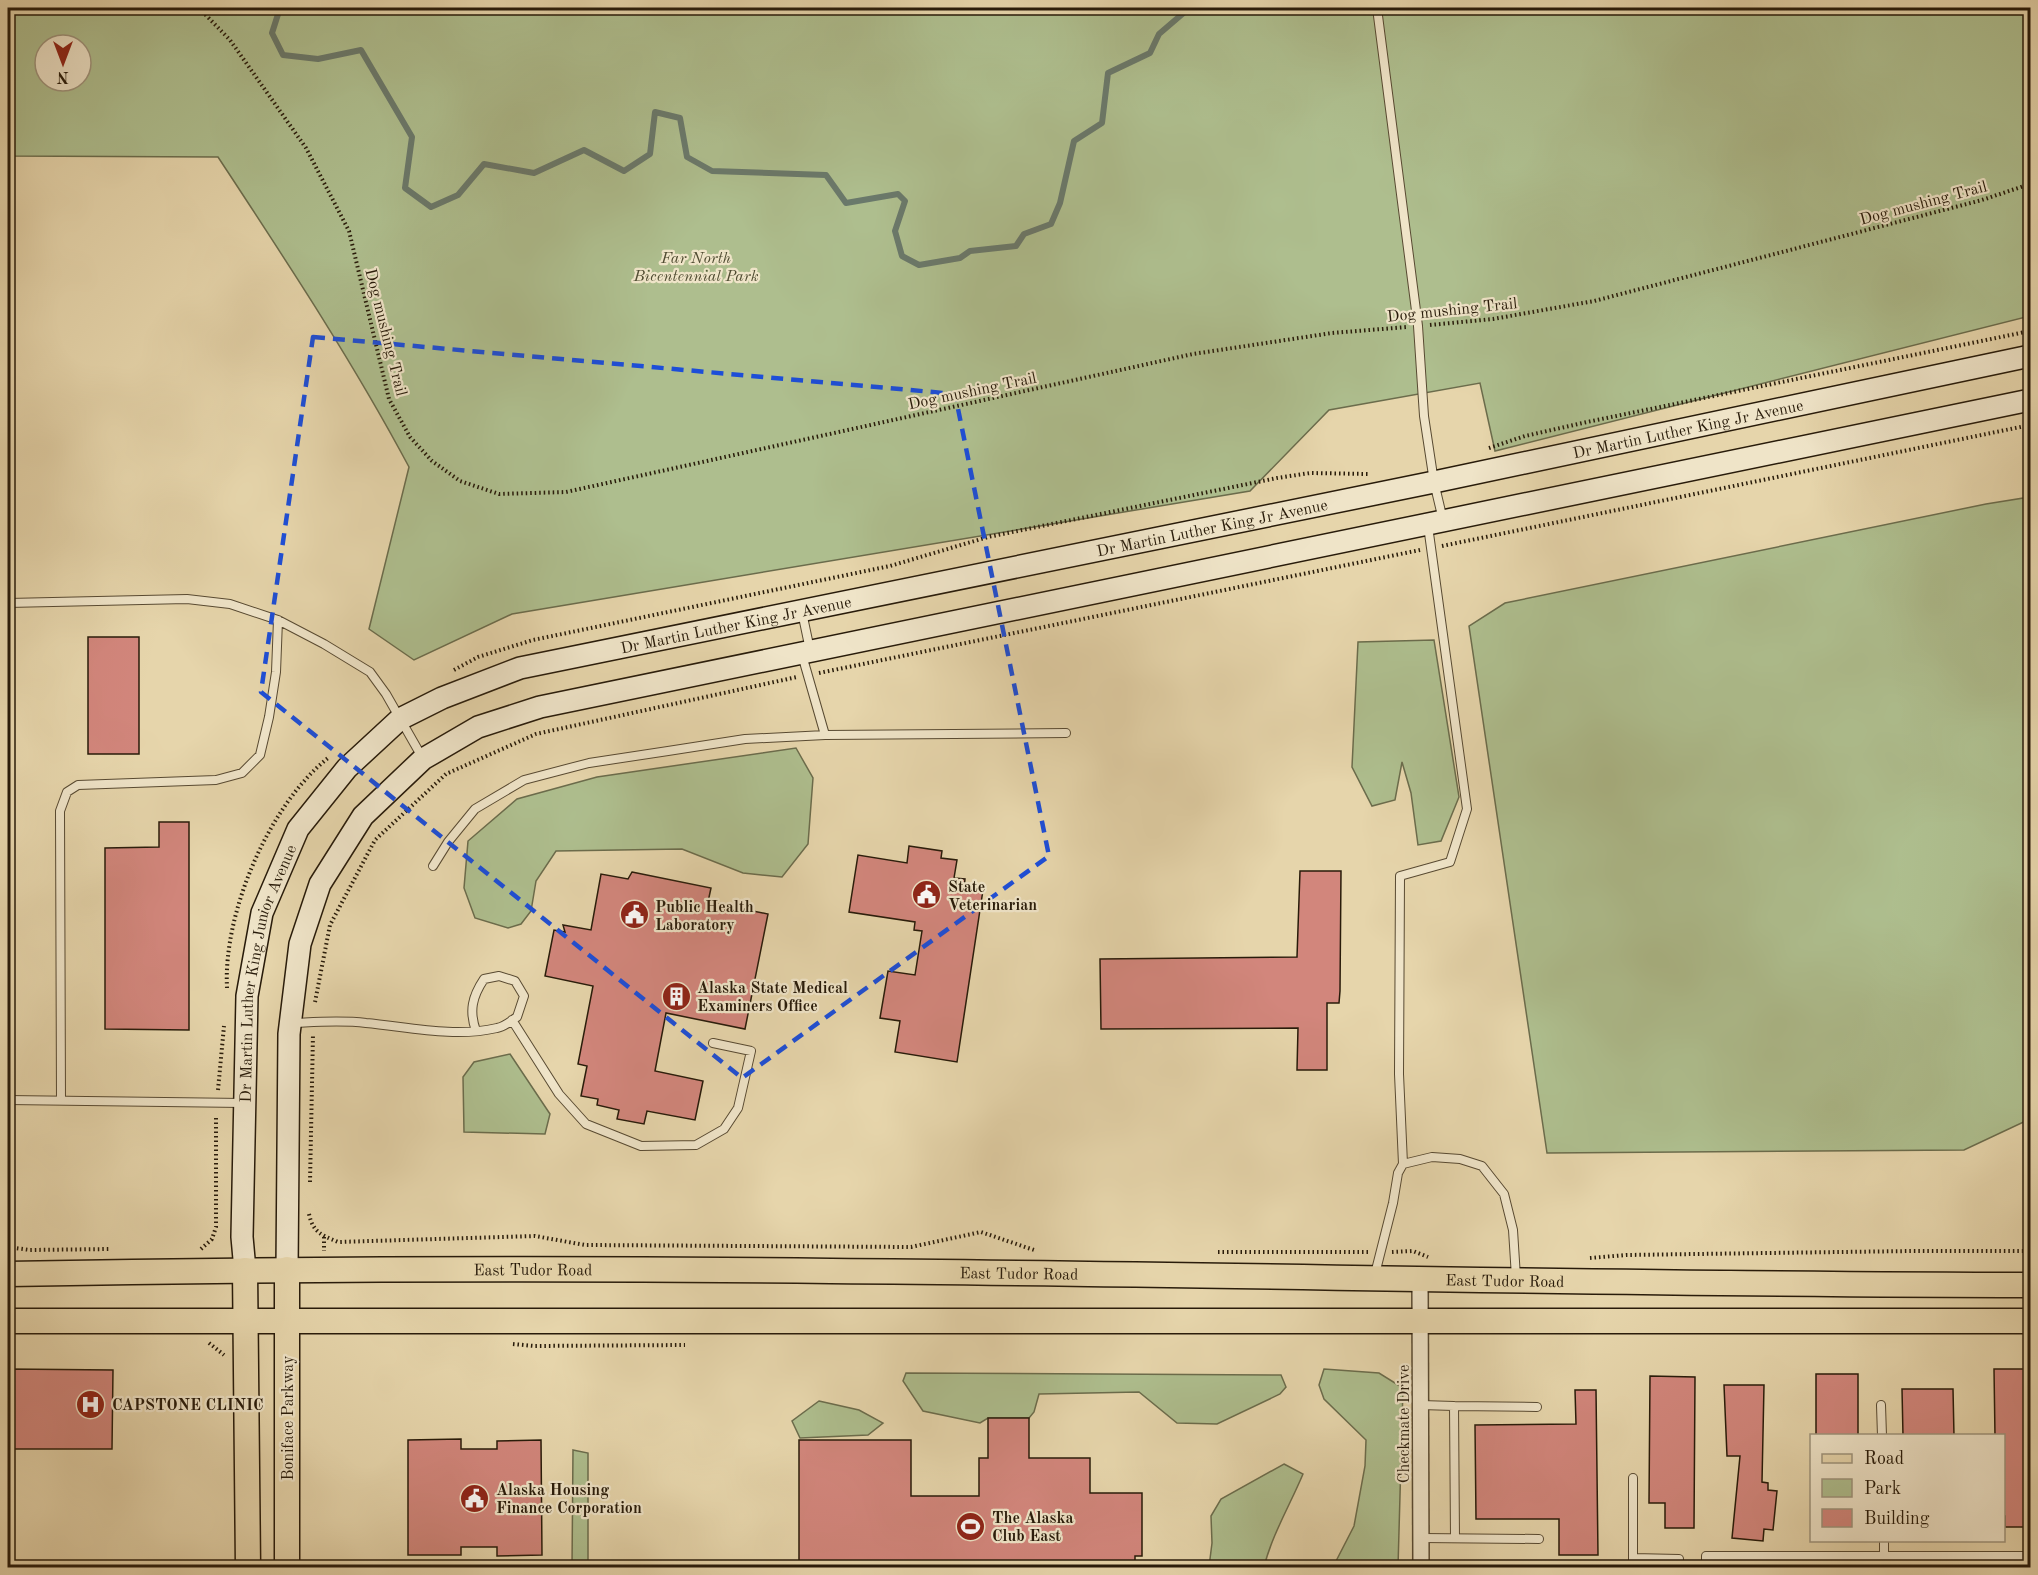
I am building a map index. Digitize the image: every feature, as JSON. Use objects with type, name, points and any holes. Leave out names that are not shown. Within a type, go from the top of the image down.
[{"type":"main road","name":"East Tudor Road","points":[[8,1274],[287,1269],[831,1271],[1760,1285],[2031,1285]]},
{"type":"main road","name":"Boniface Parkway","points":[[287,1269],[287,1568]]},
{"type":"main road","points":[[246,1270],[248,1568]]},
{"type":"main road","points":[[8,1321],[2031,1321]]},
{"type":"street","name":"Dr Martin Luther King Jr Avenue","points":[[400,719],[442,698],[520,668],[1434,482],[2031,356]]},
{"type":"street","points":[[423,759],[478,727],[540,707],[2031,400]]},
{"type":"street","name":"Dr Martin Luther King Junior Avenue","points":[[246,1270],[242,1237],[247,996],[262,913],[298,829],[346,768],[400,719]]},
{"type":"street","name":"Dr Martin Luther King Junior Avenue","points":[[287,1269],[290,1023],[300,944],[320,884],[363,816],[423,759]]},
{"type":"street","name":"Checkmate Drive","points":[[1420,1280],[1421,1568]]},
{"type":"lane","points":[[1374,1280],[1398,1173],[1403,1164],[1400,1074],[1400,876],[1450,862],[1467,809],[1431,548],[1436,523],[1434,482],[1424,416],[1418,326],[1377,8]]},
{"type":"lane","points":[[8,603],[187,599],[230,604],[278,620],[370,672],[423,759]]},
{"type":"lane","points":[[802,610],[808,675],[825,735]]},
{"type":"lane","points":[[61,1100],[60,811],[67,792],[78,784],[216,780],[242,773],[260,755],[269,717],[276,672],[278,620]]},
{"type":"lane","points":[[433,866],[448,842],[475,809],[524,780],[589,763],[745,740],[825,735],[1066,733]]},
{"type":"lane","points":[[290,1023],[337,1021],[423,1030],[476,1031],[498,1028],[517,1017],[524,996],[515,981],[499,976],[484,980],[475,993],[471,1008],[476,1031]]},
{"type":"lane","points":[[512,1020],[559,1094],[586,1124],[641,1146],[696,1145],[724,1129],[738,1108],[751,1051],[713,1043]]},
{"type":"lane","points":[[8,1100],[246,1103]]},
{"type":"lane","points":[[1403,1164],[1432,1157],[1460,1159],[1482,1166],[1504,1194],[1513,1230],[1516,1281]]},
{"type":"lane","points":[[1421,1405],[1537,1407]]},
{"type":"lane","points":[[1881,1405],[1882,1434]]},
{"type":"lane","points":[[1454,1406],[1455,1538]]},
{"type":"lane","points":[[1633,1478],[1633,1568]]},
{"type":"lane","points":[[1422,1538],[1539,1539]]},
{"type":"lane","points":[[1884,1542],[1884,1568]]},
{"type":"lane","points":[[1706,1568],[1706,1556],[2031,1556]]},
{"type":"lane","points":[[1633,1558],[1680,1559]]},
{"type":"path","name":"Dog mushing Trail","points":[[199,8],[230,40],[306,148],[349,231],[389,399],[410,437],[432,461],[460,481],[499,494],[566,492],[1193,354],[1332,333],[1493,319],[1594,301],[1983,200],[2031,184]]},
{"type":"path","points":[[310,1192],[314,1008],[330,925],[375,840],[446,774],[536,734],[808,675],[2031,425]]},
{"type":"path","points":[[309,1204],[309,1215],[313,1228],[324,1237],[338,1242],[535,1236],[585,1245],[911,1247],[981,1232],[1038,1252]]},
{"type":"path","points":[[1215,1252],[1413,1251],[1434,1258]]},
{"type":"path","points":[[1589,1258],[1650,1255],[2031,1251]]},
{"type":"highlighted area","points":[[313,337],[955,394],[1049,856],[742,1078],[261,692]]},
{"type":"green space","name":"Far North Bicentennial Park","points":[[8,8],[2030,8],[2030,316],[1495,451],[1480,383],[1329,410],[1250,491],[512,614],[414,660],[369,629],[409,467],[341,349],[218,157],[8,156]]},
{"type":"green space","points":[[2030,497],[2030,1119],[1964,1150],[1547,1153],[1469,626],[1505,603],[1986,504]]},
{"type":"green space","points":[[1434,640],[1459,797],[1441,841],[1418,845],[1411,793],[1402,762],[1395,800],[1372,806],[1352,767],[1358,642]]},
{"type":"green space","points":[[796,748],[813,778],[808,844],[782,877],[743,873],[682,849],[556,851],[536,881],[531,911],[521,924],[508,928],[475,918],[464,888],[468,841],[517,799],[597,777]]},
{"type":"green space","points":[[510,1054],[550,1114],[545,1134],[464,1132],[463,1077],[474,1062]]},
{"type":"green space","points":[[1324,1369],[1379,1373],[1403,1388],[1398,1567],[1333,1567],[1354,1526],[1365,1466],[1366,1440],[1324,1399],[1319,1385]]},
{"type":"green space","points":[[906,1373],[1281,1375],[1286,1387],[1280,1394],[1217,1424],[1177,1423],[1139,1392],[1039,1394],[1034,1412],[1029,1418],[988,1418],[980,1423],[923,1411],[903,1381]]},
{"type":"green space","points":[[819,1401],[859,1410],[883,1423],[868,1435],[800,1438],[792,1421]]},
{"type":"green space","points":[[573,1450],[588,1453],[588,1567],[572,1567]]},
{"type":"green space","points":[[1284,1464],[1303,1474],[1276,1532],[1264,1567],[1209,1567],[1212,1543],[1211,1516],[1221,1499]]},
{"type":"building","points":[[88,637],[139,637],[139,754],[88,754]]},
{"type":"building","points":[[159,822],[189,822],[189,1030],[105,1029],[105,848],[159,847]]},
{"type":"building","points":[[909,846],[942,851],[941,858],[957,860],[954,878],[965,879],[964,888],[983,890],[957,1062],[895,1052],[900,1021],[880,1018],[888,971],[915,975],[922,931],[914,930],[915,922],[849,912],[858,855],[907,863]]},
{"type":"building","points":[[1300,871],[1341,871],[1340,991],[1339,1003],[1327,1003],[1327,1070],[1297,1070],[1298,1028],[1101,1029],[1100,959],[1297,957]]},
{"type":"building","name":"Alaska State Medical Examiners Office","points":[[632,872],[711,888],[708,902],[768,914],[745,1029],[666,1013],[655,1071],[703,1081],[695,1120],[647,1111],[644,1124],[617,1119],[619,1110],[597,1105],[598,1099],[581,1096],[587,1066],[578,1064],[593,986],[545,976],[554,930],[565,932],[563,925],[591,930],[601,874],[628,879]]},
{"type":"building","points":[[8,1369],[113,1370],[112,1449],[8,1449]]},
{"type":"building","points":[[1994,1369],[2031,1369],[2031,1527],[2005,1527],[2005,1434],[1995,1434]]},
{"type":"building","points":[[1816,1374],[1858,1374],[1858,1434],[1816,1434]]},
{"type":"building","points":[[1650,1376],[1695,1377],[1694,1528],[1665,1528],[1665,1503],[1649,1503]]},
{"type":"building","points":[[1724,1385],[1764,1385],[1762,1482],[1768,1483],[1768,1490],[1777,1491],[1773,1530],[1764,1529],[1763,1541],[1732,1538],[1740,1456],[1727,1456]]},
{"type":"building","points":[[1902,1389],[1953,1389],[1954,1434],[1903,1434]]},
{"type":"building","points":[[1575,1390],[1596,1390],[1598,1555],[1559,1555],[1559,1519],[1476,1519],[1475,1425],[1576,1424]]},
{"type":"building","name":"The Alaska Club East","points":[[988,1418],[1029,1418],[1029,1458],[1090,1458],[1090,1493],[1142,1493],[1142,1556],[1135,1556],[1135,1568],[799,1568],[799,1440],[911,1440],[911,1496],[979,1496],[979,1458],[988,1458]]},
{"type":"building","name":"Alaska Housing Finance Corporation","points":[[461,1439],[461,1449],[497,1449],[497,1441],[541,1440],[542,1555],[497,1556],[497,1547],[461,1547],[461,1555],[408,1555],[408,1440]]},
{"type":"waterway","points":[[280,8],[272,33],[283,55],[318,59],[361,50],[412,137],[405,188],[431,207],[458,195],[484,164],[534,173],[584,150],[624,171],[650,154],[655,112],[680,118],[687,157],[712,171],[826,175],[846,203],[898,194],[905,201],[895,231],[902,256],[919,265],[960,258],[970,251],[1016,246],[1024,234],[1051,224],[1060,203],[1074,141],[1102,123],[1108,73],[1150,53],[1159,34],[1187,8]]},
{"type":"place","name":"State Veterinarian","points":[[927,895]]},
{"type":"place","name":"Public Health Laboratory","points":[[634,915]]},
{"type":"place","name":"Alaska State Medical Examiners Office","points":[[676,996]]},
{"type":"place","name":"CAPSTONE CLINIC","points":[[91,1404]]},
{"type":"place","name":"Alaska Housing Finance Corporation","points":[[475,1498]]},
{"type":"place","name":"The Alaska Club East","points":[[971,1526]]}]
